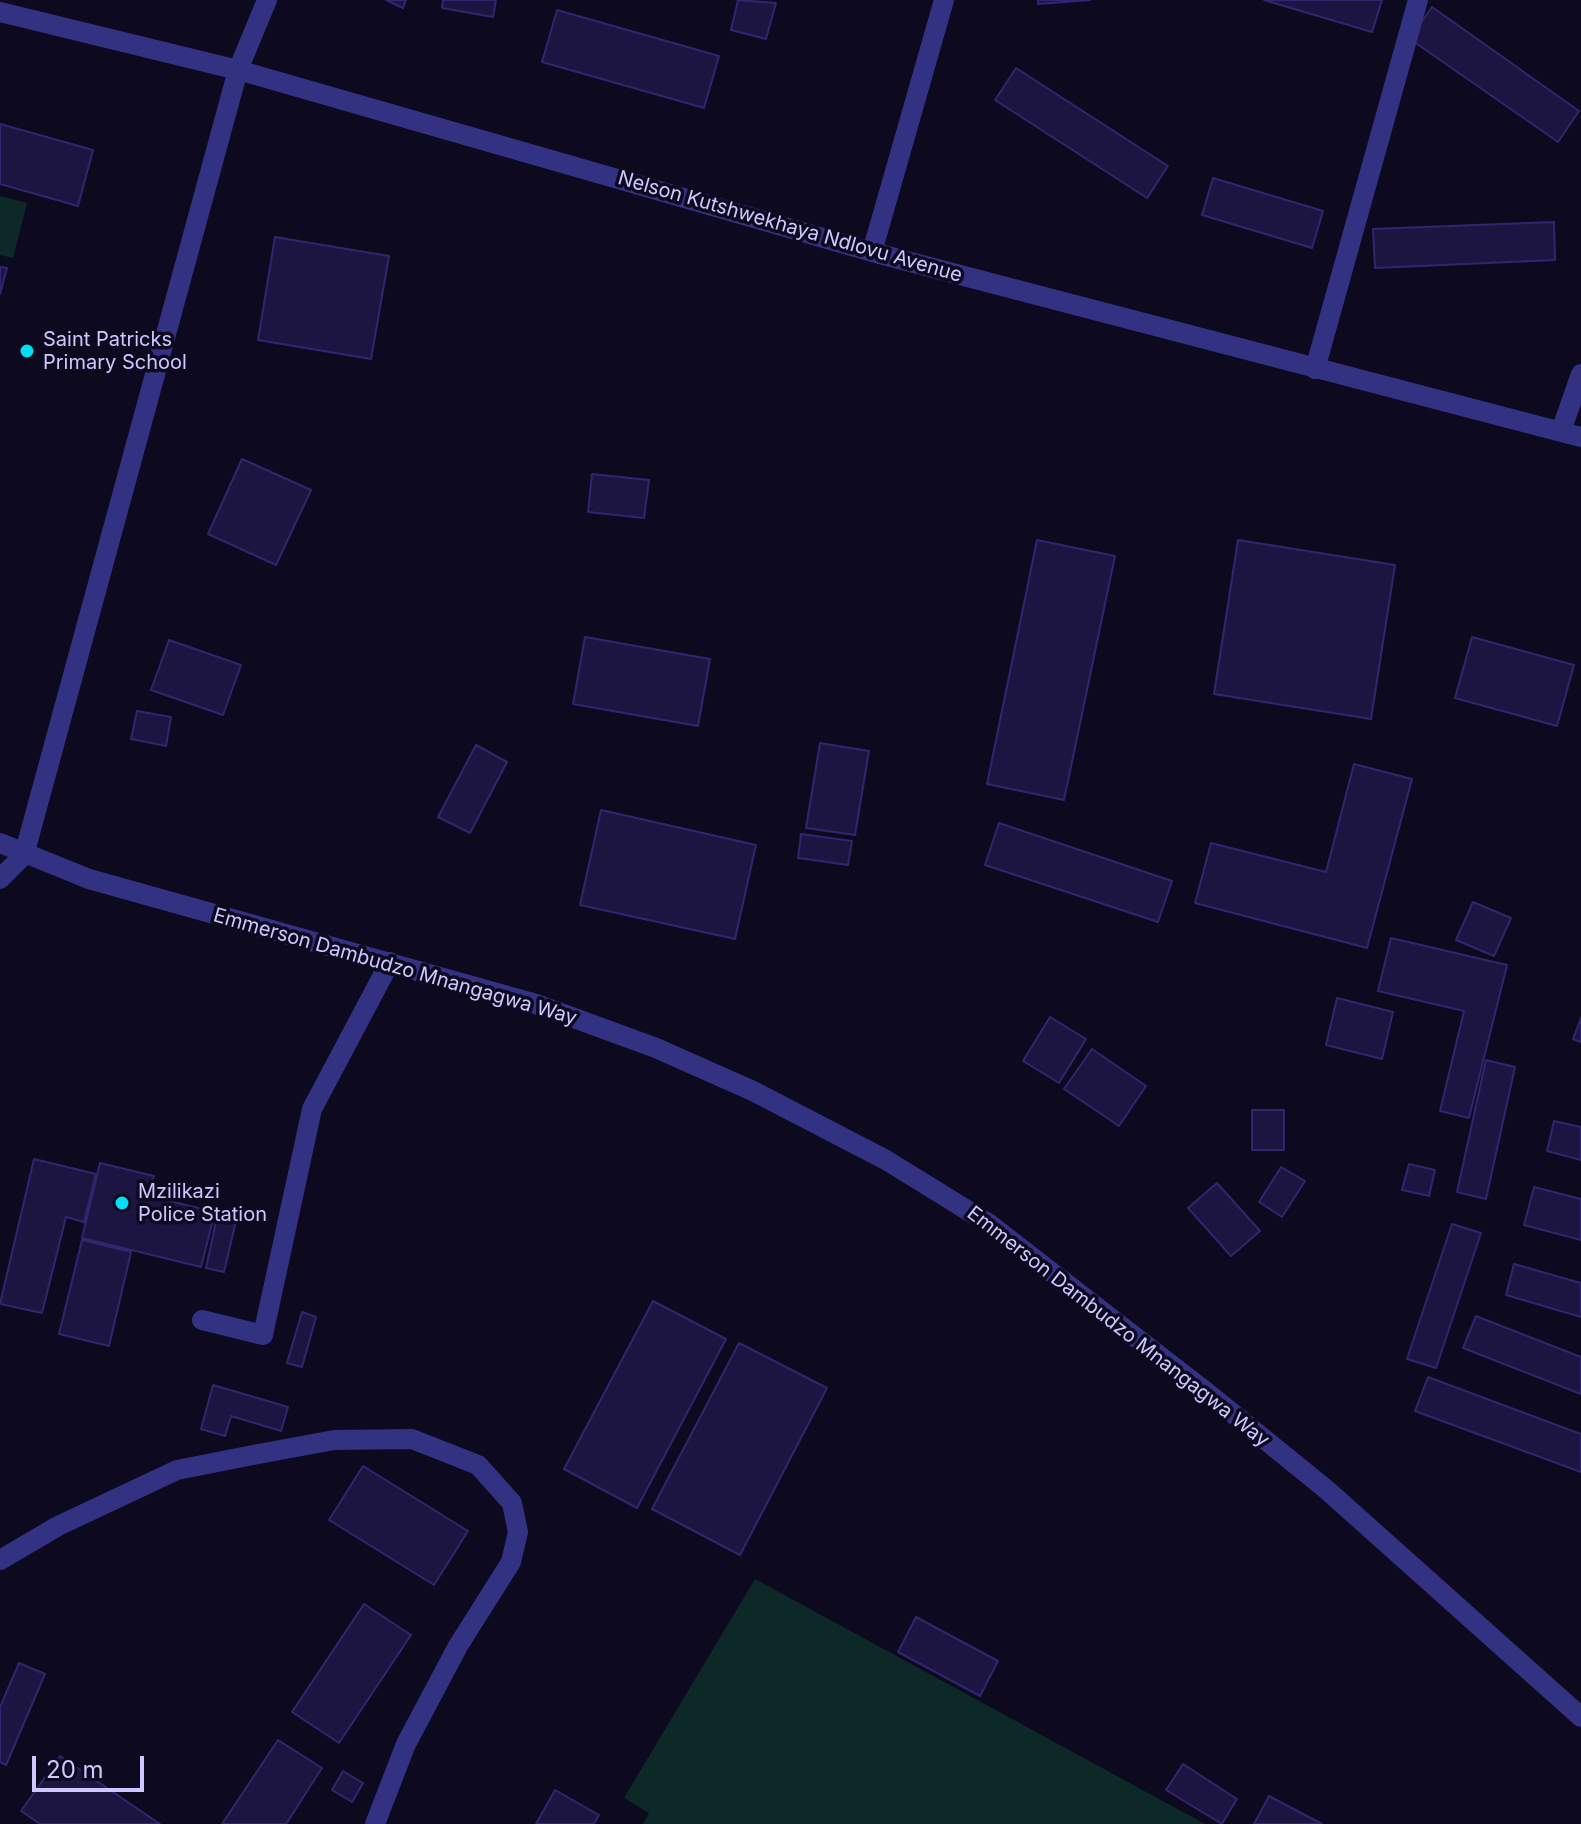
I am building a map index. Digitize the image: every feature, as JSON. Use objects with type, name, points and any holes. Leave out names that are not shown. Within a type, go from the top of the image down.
[{"type":"street","points":[[0,879],[24,855],[238,70],[267,0]]},
{"type":"street","points":[[872,252],[944,0]]},
{"type":"street","points":[[1315,369],[1418,0]]},
{"type":"street","name":"Nelson Kutshwekhaya Ndlovu Avenue","points":[[0,12],[238,70],[872,252],[1581,437]]},
{"type":"street","points":[[1561,431],[1581,374]]},
{"type":"street","name":"Emmerson Dambudzo Mnangagwa Way","points":[[0,843],[24,855],[104,883],[536,1004],[670,1054],[753,1091],[873,1153],[988,1223],[1327,1490],[1581,1717]]},
{"type":"street","points":[[202,1320],[263,1335],[312,1109],[390,962]]},
{"type":"street","points":[[0,1560],[58,1526],[177,1470],[334,1440],[412,1439],[478,1465],[512,1503],[518,1532],[511,1562],[458,1646],[406,1744],[375,1824]]},
{"type":"green space","points":[[0,196],[27,203],[13,258],[0,255]]},
{"type":"green space","points":[[755,1579],[1205,1824],[643,1824],[649,1813],[624,1798]]},
{"type":"building","points":[[386,0],[406,0],[403,8]]},
{"type":"building","points":[[443,0],[496,0],[493,17],[442,8]]},
{"type":"building","points":[[738,0],[776,3],[766,39],[731,30]]},
{"type":"building","points":[[1038,0],[1090,0],[1038,4]]},
{"type":"building","points":[[1264,0],[1382,0],[1372,32]]},
{"type":"building","points":[[1432,7],[1579,111],[1558,142],[1410,39]]},
{"type":"building","points":[[557,10],[719,56],[704,108],[542,62]]},
{"type":"building","points":[[1016,68],[1168,166],[1147,198],[995,100]]},
{"type":"building","points":[[0,124],[93,150],[78,206],[0,184]]},
{"type":"building","points":[[1213,178],[1323,211],[1312,248],[1202,215]]},
{"type":"building","points":[[1554,222],[1555,260],[1375,268],[1373,229]]},
{"type":"building","points":[[275,237],[389,256],[371,359],[258,340]]},
{"type":"building","points":[[0,267],[7,268],[0,294]]},
{"type":"building","points":[[242,459],[311,490],[276,565],[208,534]]},
{"type":"building","points":[[592,474],[649,480],[644,518],[588,512]]},
{"type":"building","points":[[1037,540],[1115,556],[1064,800],[987,784]]},
{"type":"building","points":[[1238,540],[1395,565],[1371,719],[1214,694]]},
{"type":"building","points":[[585,637],[710,659],[698,726],[573,704]]},
{"type":"building","points":[[1472,637],[1574,665],[1557,726],[1455,698]]},
{"type":"building","points":[[169,640],[241,665],[223,715],[151,690]]},
{"type":"building","points":[[137,711],[171,717],[166,746],[131,739]]},
{"type":"building","points":[[820,743],[869,751],[855,835],[806,828]]},
{"type":"building","points":[[476,745],[507,762],[470,833],[438,817]]},
{"type":"building","points":[[1354,764],[1412,779],[1367,948],[1195,903],[1211,843],[1326,872]]},
{"type":"building","points":[[601,810],[756,845],[735,939],[580,905]]},
{"type":"building","points":[[999,823],[1172,881],[1158,922],[985,865]]},
{"type":"building","points":[[801,834],[852,841],[848,865],[798,858]]},
{"type":"building","points":[[1473,902],[1511,918],[1494,956],[1456,940]]},
{"type":"building","points":[[1391,938],[1507,965],[1469,1118],[1440,1111],[1464,1011],[1378,991]]},
{"type":"building","points":[[1337,998],[1393,1012],[1382,1059],[1326,1045]]},
{"type":"building","points":[[1050,1017],[1086,1039],[1059,1083],[1023,1061]]},
{"type":"building","points":[[1581,1018],[1581,1042],[1573,1039]]},
{"type":"building","points":[[1092,1049],[1146,1086],[1119,1126],[1064,1089]]},
{"type":"building","points":[[1486,1060],[1515,1067],[1486,1199],[1457,1192]]},
{"type":"building","points":[[1252,1110],[1284,1110],[1284,1150],[1252,1150]]},
{"type":"building","points":[[1554,1121],[1581,1127],[1581,1160],[1547,1151]]},
{"type":"building","points":[[34,1159],[96,1174],[84,1222],[66,1217],[42,1313],[0,1304]]},
{"type":"building","points":[[100,1163],[154,1176],[149,1196],[215,1212],[201,1267],[82,1238]]},
{"type":"building","points":[[1409,1164],[1435,1170],[1429,1196],[1402,1190]]},
{"type":"building","points":[[1281,1167],[1305,1181],[1282,1217],[1259,1202]]},
{"type":"building","points":[[1217,1183],[1260,1231],[1231,1256],[1188,1208]]},
{"type":"building","points":[[1534,1187],[1581,1199],[1581,1240],[1524,1225]]},
{"type":"building","points":[[217,1217],[236,1221],[224,1272],[206,1268]]},
{"type":"building","points":[[1452,1224],[1481,1233],[1436,1368],[1407,1359]]},
{"type":"building","points":[[82,1240],[131,1252],[109,1346],[59,1334]]},
{"type":"building","points":[[1514,1264],[1581,1283],[1581,1317],[1506,1295]]},
{"type":"building","points":[[653,1301],[726,1339],[637,1508],[564,1469]]},
{"type":"building","points":[[302,1312],[316,1317],[302,1367],[287,1363]]},
{"type":"building","points":[[1476,1316],[1581,1357],[1581,1394],[1463,1348]]},
{"type":"building","points":[[739,1343],[827,1388],[740,1555],[652,1509]]},
{"type":"building","points":[[1428,1377],[1581,1434],[1581,1472],[1415,1411]]},
{"type":"building","points":[[213,1385],[288,1407],[281,1431],[231,1416],[225,1436],[201,1429]]},
{"type":"building","points":[[363,1466],[468,1531],[434,1585],[329,1520]]},
{"type":"building","points":[[364,1604],[411,1635],[339,1743],[292,1712]]},
{"type":"building","points":[[916,1617],[998,1661],[980,1696],[898,1652]]},
{"type":"building","points":[[19,1663],[45,1674],[6,1765],[0,1762],[0,1707]]},
{"type":"building","points":[[278,1740],[322,1768],[286,1824],[222,1824]]},
{"type":"building","points":[[60,1756],[160,1824],[40,1824],[21,1811]]},
{"type":"building","points":[[1183,1764],[1237,1799],[1222,1824],[1166,1790]]},
{"type":"building","points":[[343,1771],[363,1783],[352,1802],[332,1790]]},
{"type":"building","points":[[555,1790],[599,1815],[594,1824],[536,1824]]},
{"type":"building","points":[[1269,1796],[1322,1824],[1254,1824]]},
{"type":"place","name":"Saint Patricks Primary School","points":[[27,351]]},
{"type":"place","name":"Mzilikazi Police Station","points":[[122,1203]]}]
